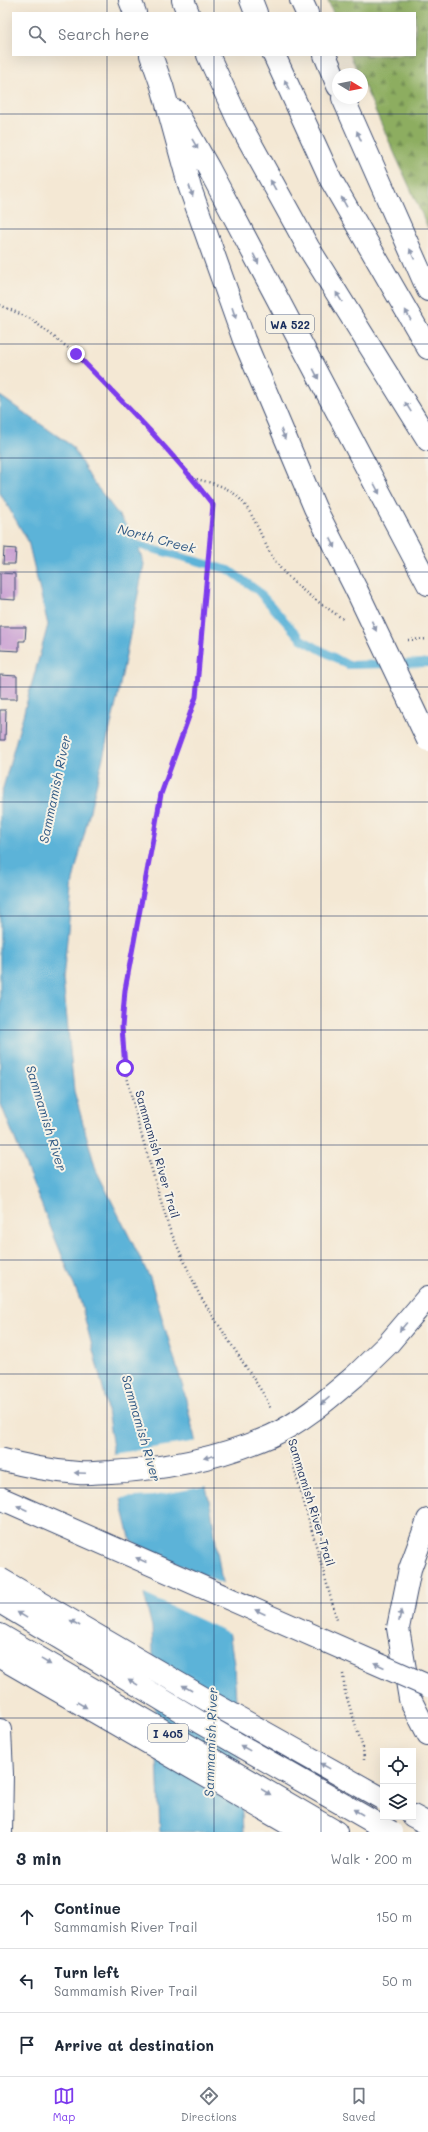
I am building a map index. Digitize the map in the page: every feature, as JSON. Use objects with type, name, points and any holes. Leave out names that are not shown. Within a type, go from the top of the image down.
[{"type":"main road","points":[[130,0],[135,12]]},
{"type":"main road","points":[[183,0],[188,12]]},
{"type":"main road","points":[[251,0],[256,12]]},
{"type":"main road","points":[[301,0],[307,12]]},
{"type":"main road","name":"WA 522","points":[[151,56],[162,86],[209,169],[416,564],[428,584]]},
{"type":"main road","points":[[208,56],[240,124],[308,247],[428,440]]},
{"type":"main road","points":[[274,56],[331,180],[428,348]]},
{"type":"main road","points":[[325,56],[332,72]]},
{"type":"main road","points":[[162,86],[190,188],[244,340],[315,508],[357,591],[428,740]]},
{"type":"main road","points":[[346,104],[428,290]]},
{"type":"main road","points":[[0,1459],[27,1466],[79,1473],[138,1470],[180,1464],[225,1453],[272,1435],[317,1409],[355,1376],[388,1344],[428,1297]]},
{"type":"main road","points":[[0,1498],[428,1686]]},
{"type":"main road","points":[[427,1521],[410,1569],[398,1628],[410,1699],[428,1734]]},
{"type":"main road","points":[[0,1579],[214,1704],[380,1797]]},
{"type":"main road","name":"I 405","points":[[0,1602],[201,1724],[391,1832]]},
{"type":"main road","name":"I 405","points":[[0,1635],[336,1832]]},
{"type":"main road","name":"I 405","points":[[0,1657],[303,1832]]},
{"type":"main road","points":[[0,1730],[2,1774],[1,1832]]},
{"type":"main road","points":[[416,1818],[428,1824]]},
{"type":"path","name":"Sammamish River Trail","points":[[0,306],[31,319],[76,354],[140,420],[193,478],[213,505],[196,697],[161,794],[125,990],[122,1027],[125,1068],[152,1172],[169,1228],[189,1275],[200,1296],[266,1398],[272,1412]]},
{"type":"path","points":[[193,478],[223,487],[237,496],[249,511],[275,561],[290,580],[346,621]]},
{"type":"path","points":[[404,639],[412,641],[428,639]]},
{"type":"path","name":"Sammamish River Trail","points":[[288,1446],[338,1626]]},
{"type":"path","points":[[342,1668],[345,1692],[363,1748],[365,1767]]},
{"type":"green space","points":[[328,0],[428,0],[428,228],[368,94],[368,68],[356,68],[350,56],[416,56],[416,12],[333,12]]},
{"type":"water","name":"Sammamish River","points":[[0,396],[72,446],[91,479],[134,535],[144,564],[117,700],[73,880],[63,979],[74,1091],[96,1170],[150,1278],[184,1391],[211,1509],[234,1664],[243,1832],[160,1832],[152,1627],[123,1509],[104,1392],[80,1300],[0,1102],[0,799],[48,625],[28,541],[0,493]]},
{"type":"pier","points":[[198,1441],[208,1486],[153,1496],[120,1498],[112,1454]]},
{"type":"pier","points":[[129,1541],[224,1585],[231,1634],[142,1593]]},
{"type":"building","points":[[4,548],[16,549],[15,564],[3,564]]},
{"type":"building","points":[[0,573],[15,574],[15,600],[0,599]]},
{"type":"building","points":[[0,627],[26,627],[25,641],[19,641],[19,651],[0,650]]},
{"type":"building","points":[[0,675],[17,676],[17,699],[0,699]]},
{"type":"building","points":[[0,710],[6,710],[5,740],[0,740]]},
{"type":"waterway","name":"North Creek","points":[[127,542],[229,570],[258,591],[301,639],[348,665],[428,663]]},
{"type":"route","points":[[76,354],[140,420],[193,478],[213,505],[196,697],[161,794],[125,990],[122,1027],[125,1068]]}]
